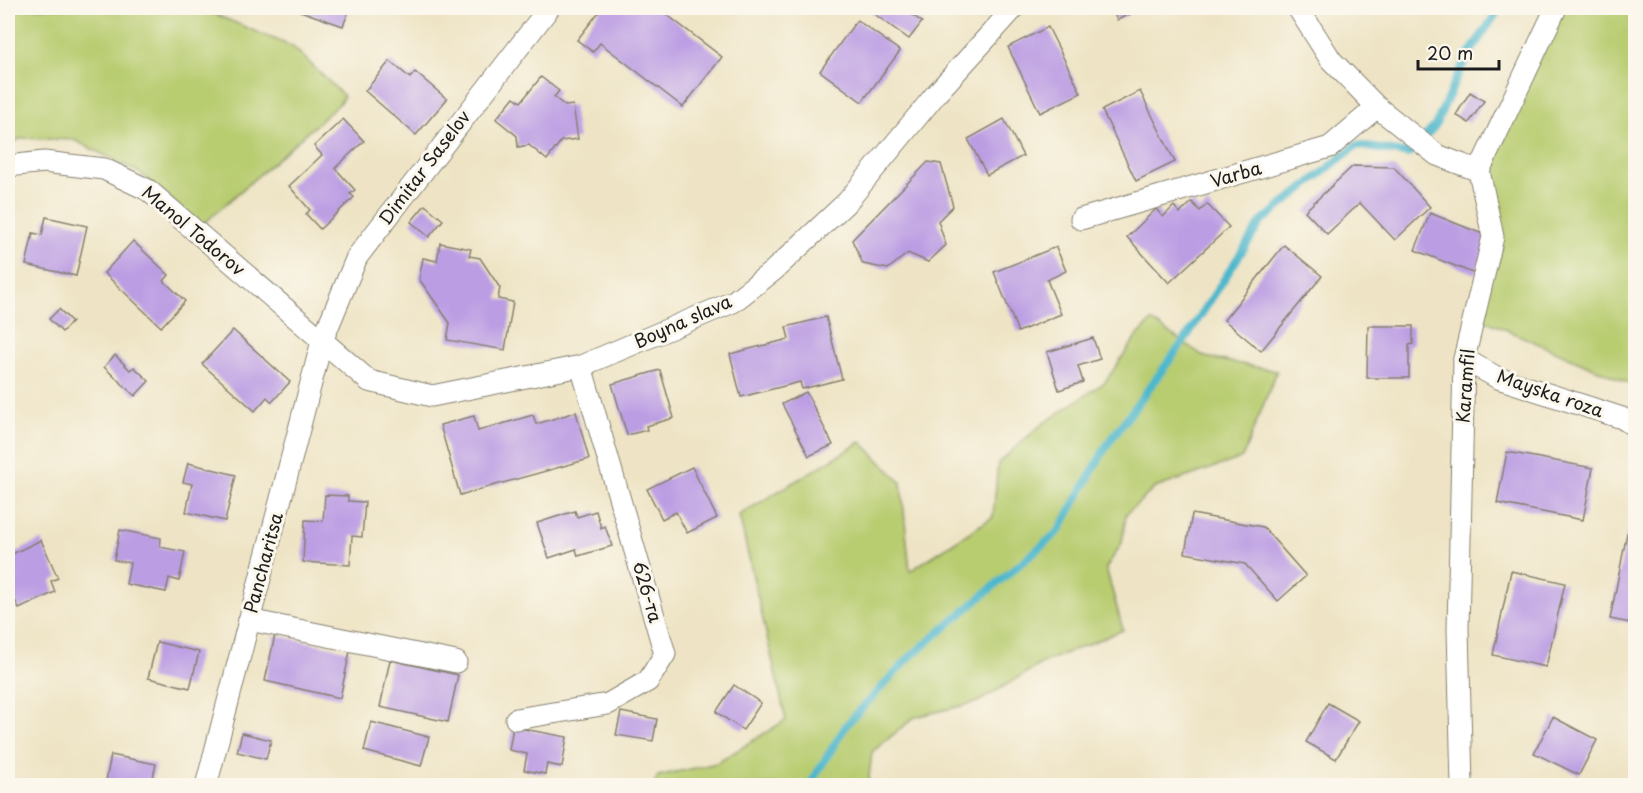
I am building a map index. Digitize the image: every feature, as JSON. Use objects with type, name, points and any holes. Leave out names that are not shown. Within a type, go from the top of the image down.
[{"type":"street","name":"Boyna slava","points":[[322,341],[369,381],[432,396],[581,366],[733,302],[773,271],[847,202],[936,94],[1014,8]]},
{"type":"street","points":[[1298,8],[1331,60],[1377,107],[1437,155],[1479,171],[1556,8]]},
{"type":"street","name":"Dimitar Saselov","points":[[322,341],[357,257],[542,9]]},
{"type":"street","name":"Varba","points":[[1081,219],[1330,147],[1377,107]]},
{"type":"street","name":"Manol Todorov","points":[[8,166],[44,162],[104,169],[147,190],[322,341]]},
{"type":"street","name":"Karamfil","points":[[1462,786],[1458,629],[1464,359],[1493,237],[1479,171]]},
{"type":"street","name":"Pancharitsa","points":[[206,786],[322,341]]},
{"type":"street","name":"Mayska roza","points":[[1464,359],[1498,378],[1622,418],[1635,427]]},
{"type":"street","name":"626-та","points":[[516,719],[608,704],[648,681],[665,654],[581,366]]},
{"type":"street","points":[[249,620],[456,662]]},
{"type":"green space","points":[[8,8],[200,8],[293,47],[344,96],[338,105],[201,226],[140,173],[74,140],[22,138],[8,145]]},
{"type":"green space","points":[[1556,8],[1635,8],[1635,386],[1475,316],[1493,237],[1479,171]]},
{"type":"green space","points":[[1152,321],[1205,357],[1277,371],[1242,458],[1155,488],[1126,514],[1122,543],[1106,568],[1123,630],[1044,662],[978,702],[915,717],[872,752],[868,785],[653,785],[658,776],[717,763],[786,720],[739,515],[861,442],[901,482],[910,571],[993,517],[998,463],[1041,425],[1105,382],[1137,336]]},
{"type":"building","points":[[292,8],[350,8],[343,26]]},
{"type":"building","points":[[602,8],[658,8],[722,57],[683,107],[600,43],[593,52],[577,40]]},
{"type":"building","points":[[866,8],[902,8],[922,22],[909,39]]},
{"type":"building","points":[[1111,8],[1143,8],[1117,20]]},
{"type":"building","points":[[857,20],[900,51],[862,102],[820,71]]},
{"type":"building","points":[[1048,27],[1081,93],[1040,113],[1008,47]]},
{"type":"building","points":[[390,61],[410,78],[415,72],[447,99],[416,135],[365,91]]},
{"type":"building","points":[[541,77],[559,91],[554,97],[565,106],[573,105],[578,139],[561,141],[547,160],[529,145],[518,147],[517,136],[496,119],[514,97],[521,102]]},
{"type":"building","points":[[1140,91],[1175,162],[1136,181],[1102,110]]},
{"type":"building","points":[[1470,92],[1484,101],[1469,123],[1456,115]]},
{"type":"building","points":[[343,119],[364,141],[335,168],[355,190],[350,194],[354,197],[320,229],[306,214],[310,210],[289,186],[322,155],[314,146]]},
{"type":"building","points":[[1004,119],[1023,156],[987,175],[968,139]]},
{"type":"building","points":[[928,162],[941,164],[953,206],[938,221],[946,245],[928,262],[908,253],[888,269],[863,264],[852,240]]},
{"type":"building","points":[[1353,166],[1394,167],[1430,207],[1395,240],[1360,203],[1327,234],[1305,211]]},
{"type":"building","points":[[1192,202],[1200,211],[1207,204],[1229,227],[1169,283],[1127,237],[1156,209],[1163,217],[1174,206],[1180,213]]},
{"type":"building","points":[[425,205],[443,220],[429,237],[411,222]]},
{"type":"building","points":[[1430,213],[1490,237],[1475,274],[1415,250]]},
{"type":"building","points":[[46,217],[87,226],[76,276],[26,265],[33,233],[42,235]]},
{"type":"building","points":[[133,241],[169,275],[164,281],[185,301],[161,327],[104,273]]},
{"type":"building","points":[[440,243],[471,249],[469,256],[480,258],[500,288],[498,299],[513,302],[505,350],[447,340],[450,323],[419,279],[423,258],[437,261]]},
{"type":"building","points":[[1284,245],[1322,276],[1261,351],[1224,320]]},
{"type":"building","points":[[1056,247],[1066,271],[1047,280],[1061,314],[1018,332],[994,272]]},
{"type":"building","points":[[59,309],[72,322],[62,332],[49,319]]},
{"type":"building","points":[[826,317],[842,379],[802,389],[800,382],[741,397],[730,354],[789,339],[786,327]]},
{"type":"building","points":[[1368,326],[1413,326],[1413,344],[1409,345],[1409,378],[1367,378]]},
{"type":"building","points":[[233,330],[290,382],[272,402],[267,397],[255,411],[202,364]]},
{"type":"building","points":[[1093,338],[1100,359],[1078,366],[1083,382],[1059,390],[1047,352]]},
{"type":"building","points":[[115,355],[130,370],[134,367],[149,381],[135,396],[104,367]]},
{"type":"building","points":[[660,370],[674,418],[646,426],[647,430],[627,435],[612,384]]},
{"type":"building","points":[[806,392],[833,445],[809,456],[782,404]]},
{"type":"building","points":[[576,412],[589,459],[460,495],[440,425],[474,416],[478,431],[533,415],[536,424]]},
{"type":"building","points":[[1507,452],[1593,468],[1583,520],[1497,503]]},
{"type":"building","points":[[188,463],[236,475],[225,521],[186,512],[192,484],[183,482]]},
{"type":"building","points":[[692,467],[717,518],[687,533],[676,512],[662,519],[647,489]]},
{"type":"building","points":[[325,495],[348,496],[348,501],[365,502],[362,537],[352,536],[350,565],[303,562],[305,520],[323,521]]},
{"type":"building","points":[[575,511],[577,517],[596,511],[601,528],[605,526],[612,546],[578,556],[576,549],[549,558],[537,523]]},
{"type":"building","points":[[1192,514],[1263,527],[1306,576],[1278,601],[1245,564],[1185,553]]},
{"type":"building","points":[[120,530],[161,538],[160,547],[185,552],[179,581],[169,578],[166,592],[126,584],[130,563],[114,560]]},
{"type":"building","points":[[1627,533],[1635,534],[1635,624],[1610,619]]},
{"type":"building","points":[[41,540],[58,578],[51,581],[55,592],[19,609],[8,584],[8,556]]},
{"type":"building","points":[[1511,571],[1565,583],[1546,667],[1493,655]]},
{"type":"building","points":[[275,635],[350,651],[340,698],[265,681]]},
{"type":"building","points":[[157,642],[199,652],[190,688],[148,678]]},
{"type":"building","points":[[390,660],[458,675],[448,722],[380,707]]},
{"type":"building","points":[[734,685],[761,703],[743,730],[716,712]]},
{"type":"building","points":[[1328,703],[1359,721],[1336,759],[1306,742]]},
{"type":"building","points":[[621,712],[657,719],[653,741],[616,735]]},
{"type":"building","points":[[1553,717],[1597,740],[1579,775],[1534,753]]},
{"type":"building","points":[[371,722],[429,737],[421,766],[364,751]]},
{"type":"building","points":[[513,727],[567,737],[562,767],[547,764],[545,774],[524,770],[527,754],[509,750]]},
{"type":"building","points":[[242,733],[271,740],[266,759],[237,752]]},
{"type":"building","points":[[111,755],[156,764],[151,786],[105,786]]},
{"type":"waterway","points":[[809,786],[847,724],[910,657],[1059,531],[1107,445],[1186,338],[1261,222],[1357,145],[1409,154],[1435,126],[1465,60],[1500,8]]}]
